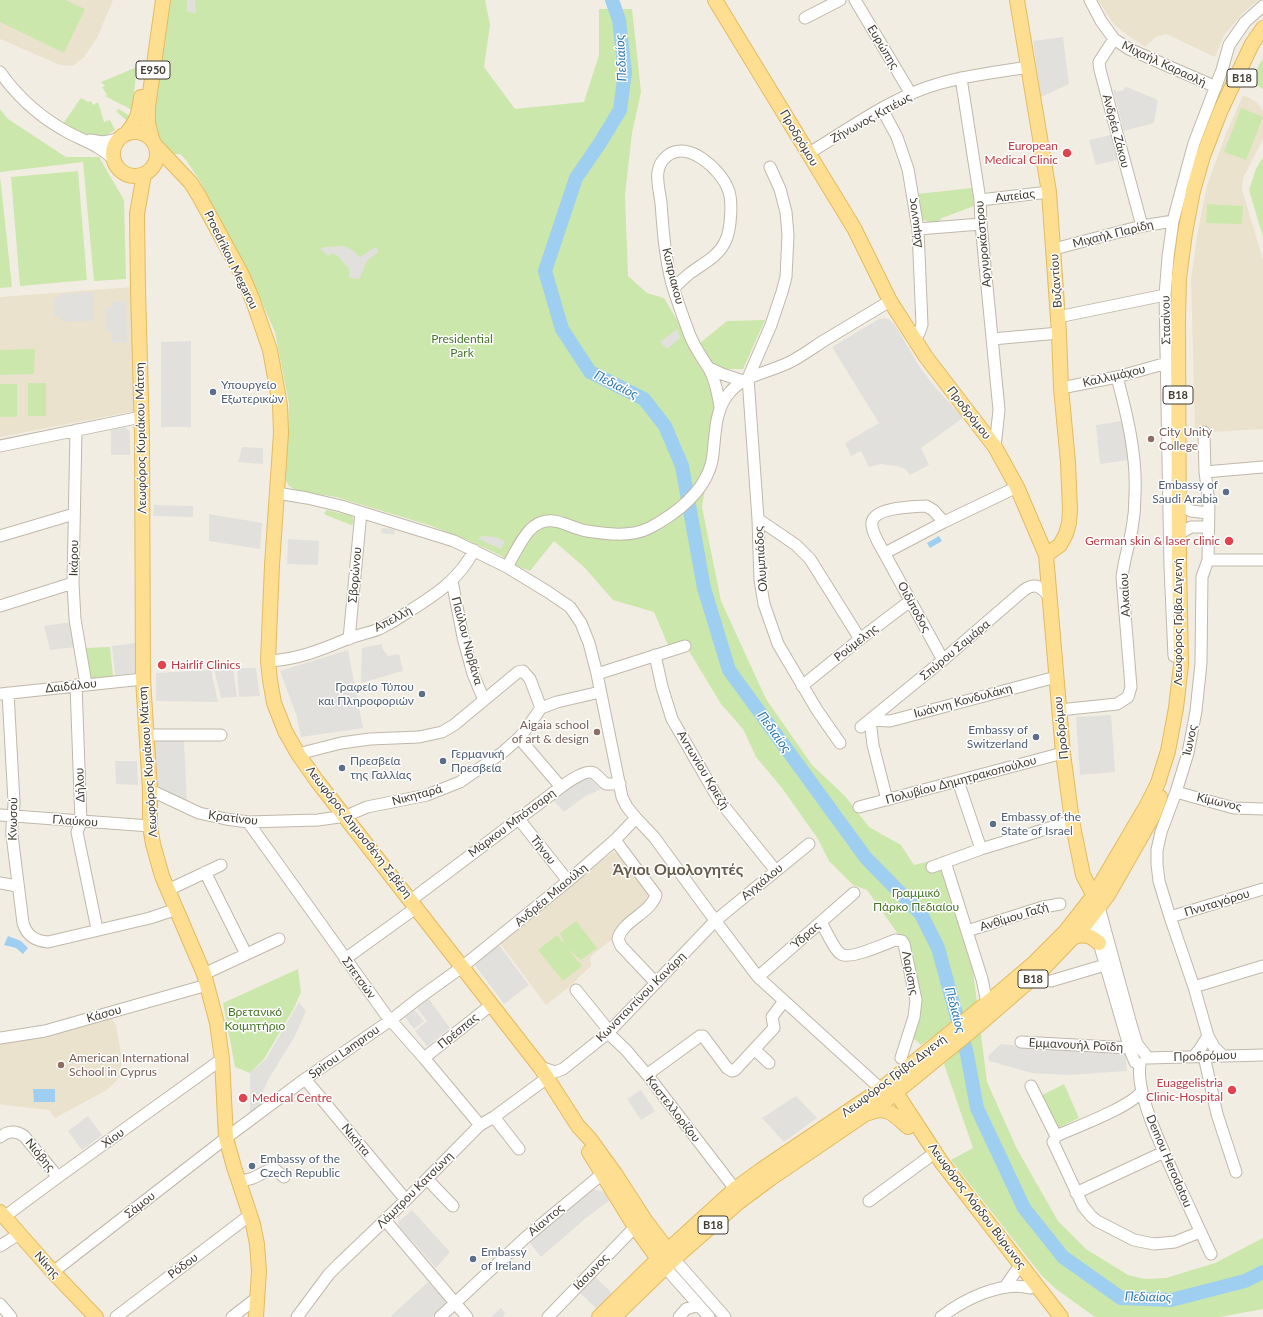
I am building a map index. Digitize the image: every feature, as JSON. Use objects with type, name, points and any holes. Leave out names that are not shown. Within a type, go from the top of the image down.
[{"type":"main road","name":"E950","points":[[123,136],[135,122],[140,108],[155,0]]},
{"type":"main road","name":"E950","points":[[154,143],[148,123],[148,107],[163,0]]},
{"type":"main road","name":"Προδρόμου","points":[[715,0],[854,228],[890,301],[926,357],[995,447],[1017,487],[1046,556],[1063,753],[1072,821],[1092,907]]},
{"type":"main road","name":"Βυζαντίου","points":[[1017,0],[1049,192],[1054,249],[1061,388],[1068,462],[1070,510],[1069,523],[1060,545],[1046,556]]},
{"type":"main road","name":"Λεωφόρος Γρίβα Διγενή","points":[[614,1317],[666,1259],[735,1189],[761,1170],[888,1090],[944,1046],[982,1012],[1092,907],[1108,895],[1153,816],[1164,787],[1177,742],[1184,698],[1187,665],[1183,506],[1181,298],[1188,231],[1201,174],[1208,151],[1223,113],[1250,64],[1263,28]]},
{"type":"main road","name":"Λεωφόρος Γρίβα Διγενή","points":[[982,1012],[1042,970],[1074,937],[1092,907],[1110,869],[1141,816],[1158,782],[1168,751],[1180,665],[1179,278],[1192,191],[1203,156],[1220,112],[1258,44]]},
{"type":"main road","points":[[147,172],[156,163],[157,158],[154,143],[142,133],[134,132],[123,136],[114,149],[115,161],[118,167],[124,172],[136,176],[147,172],[165,171],[183,175]]},
{"type":"main road","name":"Proedrikou Megarou","points":[[154,143],[191,183],[199,196],[241,273],[268,343],[280,412],[280,458],[277,493]]},
{"type":"main road","name":"Λεωφόρος Κυριάκου Μάτση","points":[[124,172],[130,184],[138,214]]},
{"type":"main road","name":"Λεωφόρος Κυριάκου Μάτση","points":[[147,172],[138,214],[141,417],[142,679],[150,790],[150,826],[153,844],[162,876],[177,909],[205,980],[217,1023],[222,1059],[226,1138],[229,1153],[255,1232],[259,1257],[256,1317]]},
{"type":"main road","name":"Λεωφόρος Δημοσθένη Σεβέρη","points":[[277,493],[268,662],[274,703],[285,731],[298,754],[317,780],[543,1073],[578,1126],[590,1139],[616,1175],[645,1220],[666,1259]]},
{"type":"main road","points":[[1082,869],[1097,873],[1102,873],[1110,869]]},
{"type":"main road","points":[[1074,937],[1081,935],[1089,936],[1099,943]]},
{"type":"main road","name":"Λεωφόρος Γρίβα Διγενή","points":[[599,1317],[666,1259],[744,1198],[864,1115],[888,1090]]},
{"type":"main road","name":"Λεωφόρος Λόρδου Βύρωνος","points":[[888,1090],[908,1127],[929,1157],[1052,1317]]},
{"type":"main road","name":"Λεωφόρος Λόρδου Βύρωνος","points":[[888,1090],[1061,1317]]},
{"type":"main road","points":[[864,1115],[878,1110],[883,1110],[894,1115],[908,1127]]},
{"type":"main road","name":"Λεωφόρος Δημοσθένη Σεβέρη","points":[[578,1126],[583,1142],[635,1227],[666,1259]]},
{"type":"main road","name":"Νίκης","points":[[2,1215],[96,1317]]},
{"type":"street","points":[[805,18],[840,0]]},
{"type":"street","name":"Ευρώπης","points":[[855,0],[911,94]]},
{"type":"street","points":[[1090,0],[1101,21],[1114,39]]},
{"type":"street","name":"Στασίνου","points":[[1174,656],[1170,567],[1166,363],[1165,295],[1168,257],[1173,221],[1194,143],[1216,87],[1229,45],[1248,18],[1263,6]]},
{"type":"street","points":[[1236,34],[1258,44]]},
{"type":"street","name":"Μιχαήλ Καραολή","points":[[1114,39],[1143,56],[1216,87]]},
{"type":"street","name":"Ανδρέα Ζάκου","points":[[1114,39],[1099,62],[1100,70],[1142,226]]},
{"type":"street","name":"Ζήνωνος Κιτιέως","points":[[809,153],[882,109],[911,94],[961,78],[1028,67]]},
{"type":"street","points":[[0,72],[16,93],[29,106],[49,121],[102,149],[115,161]]},
{"type":"street","name":"Αργυροκάστρου","points":[[961,78],[980,200],[999,410],[995,447]]},
{"type":"street","name":"Δάμωνος","points":[[882,109],[897,137],[906,165],[918,229],[922,326],[915,340]]},
{"type":"street","points":[[79,137],[103,142],[123,136]]},
{"type":"street","name":"Κυπριακου","points":[[674,288],[688,275],[718,254],[729,233],[729,191],[723,178],[714,168],[691,152],[677,151],[668,154],[659,165],[657,172],[664,241],[674,288],[690,335],[708,368],[718,395],[720,407]]},
{"type":"street","points":[[746,379],[771,325],[786,277],[788,235],[786,212],[780,189],[770,168]]},
{"type":"street","name":"Αιπείας","points":[[980,200],[1049,192]]},
{"type":"street","name":"Μιχαήλ Παρίδη","points":[[1054,249],[1142,226],[1173,221]]},
{"type":"street","points":[[918,229],[981,224]]},
{"type":"street","points":[[1058,317],[1165,295]]},
{"type":"street","points":[[507,567],[526,534],[532,527],[540,522],[554,520],[585,531],[608,534],[631,533],[647,530],[679,509],[696,492],[704,481],[711,462],[716,423],[720,407],[728,394],[746,379],[794,360],[890,301]]},
{"type":"street","points":[[992,339],[1059,333]]},
{"type":"street","name":"Καλλιμάχου","points":[[1061,388],[1117,376],[1166,363]]},
{"type":"street","points":[[708,368],[722,374],[746,379]]},
{"type":"street","name":"Αλκαίου","points":[[1059,710],[1117,704],[1128,697],[1131,687],[1122,577],[1132,529],[1135,494],[1133,451],[1128,419],[1117,376]]},
{"type":"street","name":"Ολυμπιάδος","points":[[746,379],[758,520],[760,580],[764,604],[778,644],[816,710],[841,743]]},
{"type":"street","points":[[983,430],[999,410]]},
{"type":"street","points":[[0,446],[141,417]]},
{"type":"street","name":"Ικάρου","points":[[76,430],[74,583],[75,619],[81,685]]},
{"type":"street","name":"Ίωνος","points":[[1204,432],[1205,472],[1209,502],[1208,560],[1202,577],[1201,663],[1196,711],[1188,752],[1176,792],[1161,832],[1157,850],[1157,864],[1170,918],[1194,987],[1208,1036],[1214,1047],[1222,1055]]},
{"type":"street","points":[[1205,472],[1263,467]]},
{"type":"street","points":[[885,553],[944,522],[1017,487]]},
{"type":"street","points":[[277,493],[322,501],[439,535],[474,550],[507,567],[570,607],[581,623],[589,643],[597,674],[622,797],[627,807],[654,837],[715,921],[758,976],[784,1001],[888,1090]]},
{"type":"street","name":"Οιδίποδος","points":[[943,660],[872,529],[872,523],[880,512],[926,506],[933,510],[944,522]]},
{"type":"street","points":[[1183,506],[1191,512],[1208,513]]},
{"type":"street","name":"Σβορώνου","points":[[349,639],[361,512]]},
{"type":"street","points":[[0,536],[74,514]]},
{"type":"street","points":[[758,520],[803,550],[860,639]]},
{"type":"street","points":[[1184,531],[1191,527],[1208,526]]},
{"type":"street","name":"Απελλή","points":[[268,662],[311,654],[379,629],[439,592],[464,568],[474,550]]},
{"type":"street","points":[[1208,560],[1263,560]]},
{"type":"street","name":"Παύλου Νιρβάνα","points":[[452,581],[473,674],[484,700]]},
{"type":"street","points":[[0,606],[74,583]]},
{"type":"street","name":"Σπύρου Σαμάρα","points":[[861,727],[943,660],[1024,590],[1030,586],[1037,586],[1050,597]]},
{"type":"street","name":"Ρούμελης","points":[[802,686],[910,601]]},
{"type":"street","points":[[597,674],[685,646]]},
{"type":"street","name":"Αντωνίου Κριεζή","points":[[655,655],[662,687],[672,719],[719,800],[776,871]]},
{"type":"street","points":[[298,754],[341,743],[370,739],[420,736],[442,732],[454,725],[516,673],[523,671],[530,679],[541,708],[557,702],[600,692]]},
{"type":"street","name":"Ιωάννη Κονδυλάκη","points":[[870,720],[890,720],[1056,677]]},
{"type":"street","name":"Δαιδάλου","points":[[4,694],[142,679]]},
{"type":"street","name":"Δήλου","points":[[81,685],[81,822],[77,832],[97,929]]},
{"type":"street","name":"Κνωσού","points":[[4,694],[14,802],[11,824],[17,886],[24,927],[28,934],[36,939],[48,942],[97,929]]},
{"type":"street","name":"Νικηταρά","points":[[346,816],[368,807],[428,795],[460,782],[497,756],[519,738],[541,708]]},
{"type":"street","points":[[870,720],[873,745],[887,800]]},
{"type":"street","points":[[146,735],[221,735]]},
{"type":"street","points":[[519,738],[561,787]]},
{"type":"street","name":"Πολυβίου Δημητρακοπούλου","points":[[859,807],[1063,753]]},
{"type":"street","name":"Μάρκου Μπότσαρη","points":[[345,959],[518,818],[561,787],[585,773],[590,772],[595,774],[606,784],[620,784]]},
{"type":"street","points":[[958,781],[981,849]]},
{"type":"street","name":"Κρατίνου","points":[[150,790],[199,813],[248,822],[318,820],[346,816]]},
{"type":"street","name":"Κίμωνος","points":[[1176,792],[1234,808],[1263,809]]},
{"type":"street","name":"Γλαύκου","points":[[0,815],[150,826]]},
{"type":"street","name":"Τήνου","points":[[518,818],[568,881]]},
{"type":"street","name":"Ανδρέα Μιαούλη","points":[[462,967],[568,881],[615,840],[636,818]]},
{"type":"street","points":[[932,867],[981,849],[1072,821]]},
{"type":"street","name":"Σπετσών","points":[[248,822],[386,1015],[480,1125]]},
{"type":"street","points":[[615,840],[656,895],[653,902],[622,931],[618,939],[621,946],[656,983]]},
{"type":"street","name":"Αγχιάλου","points":[[715,921],[809,844]]},
{"type":"street","points":[[945,862],[982,978],[982,1012]]},
{"type":"street","points":[[168,890],[221,865]]},
{"type":"street","points":[[205,872],[246,954]]},
{"type":"street","points":[[0,883],[17,886]]},
{"type":"street","name":"Πνυταγόρου","points":[[1170,918],[1263,889]]},
{"type":"street","name":"Ύδρας","points":[[758,976],[854,893]]},
{"type":"street","name":"Ανθίμου Γαζή","points":[[967,931],[1043,907],[1060,904]]},
{"type":"street","name":"Προδρόμου","points":[[1092,907],[1105,965],[1138,1056]]},
{"type":"street","name":"Προδρόμου","points":[[1092,907],[1137,1044],[1138,1056]]},
{"type":"street","points":[[97,929],[150,918],[177,909]]},
{"type":"street","name":"Κωνσταντίνου Κανάρη","points":[[563,1069],[608,1033],[715,921]]},
{"type":"street","name":"Λαρίσης","points":[[821,922],[838,952],[844,956],[853,955],[895,940],[902,941],[904,944],[916,1000],[914,1017],[901,1058]]},
{"type":"street","name":"Κάσου","points":[[0,1038],[45,1030],[205,980],[246,954],[279,939]]},
{"type":"street","points":[[1051,981],[1105,965]]},
{"type":"street","points":[[1194,987],[1263,966]]},
{"type":"street","name":"Spirou Lamprou","points":[[226,1138],[305,1080],[391,1020],[462,967]]},
{"type":"street","name":"Καστελλορίζου","points":[[576,990],[606,1027],[608,1033],[626,1050],[648,1077],[735,1189]]},
{"type":"street","points":[[648,1077],[652,1071],[700,1036],[703,1036],[727,1068],[732,1071],[735,1070],[774,1028],[772,1017],[784,1001]]},
{"type":"street","name":"Πρέσπας","points":[[424,1058],[491,1005]]},
{"type":"street","points":[[1192,1057],[1200,1049],[1208,1036]]},
{"type":"street","name":"Εμμανουήλ Ροϊδη","points":[[1021,1042],[1086,1047],[1138,1056]]},
{"type":"street","points":[[754,1050],[769,1063]]},
{"type":"street","name":"Προδρόμου","points":[[1138,1056],[1192,1057],[1263,1055]]},
{"type":"street","name":"Demou Herodotou","points":[[1138,1056],[1142,1091],[1164,1152],[1210,1254]]},
{"type":"street","points":[[1204,1056],[1218,1114],[1236,1172]]},
{"type":"street","name":"Χίου","points":[[2,1215],[58,1177],[222,1059]]},
{"type":"street","points":[[543,1073],[555,1072],[563,1069]]},
{"type":"street","points":[[557,1093],[557,1086],[563,1069]]},
{"type":"street","name":"Λάμπρου Κατσώνη","points":[[297,1317],[329,1274],[406,1200],[480,1125],[494,1117],[543,1073]]},
{"type":"street","name":"Νικήτα","points":[[305,1080],[406,1200]]},
{"type":"street","points":[[1031,1086],[1056,1136]]},
{"type":"street","points":[[1142,1091],[1127,1104],[1056,1136],[1053,1142],[1076,1193],[1083,1206],[1091,1216],[1134,1240],[1154,1244],[1175,1242],[1200,1232]]},
{"type":"street","points":[[494,1117],[519,1149]]},
{"type":"street","name":"Νιόβης","points":[[0,1137],[13,1131],[24,1136],[58,1177]]},
{"type":"street","name":"Σάμου","points":[[53,1272],[226,1138]]},
{"type":"street","points":[[1076,1193],[1164,1152]]},
{"type":"street","points":[[869,1201],[929,1157]]},
{"type":"street","points":[[239,1182],[253,1178],[273,1168],[284,1177]]},
{"type":"street","name":"Αίαντος","points":[[440,1317],[525,1238],[602,1174]]},
{"type":"street","points":[[427,1179],[454,1206]]},
{"type":"street","name":"Ρόδου","points":[[116,1317],[250,1215]]},
{"type":"street","points":[[385,1220],[468,1317]]},
{"type":"street","name":"Ιάσωνος","points":[[548,1317],[635,1227]]},
{"type":"street","points":[[0,1246],[19,1234]]},
{"type":"street","name":"Λεωφόρος Δημοσθένη Σεβέρη","points":[[666,1259],[698,1305],[709,1317]]},
{"type":"street","name":"Λεωφόρος Δημοσθένη Σεβέρη","points":[[666,1259],[725,1317]]},
{"type":"street","points":[[1005,1287],[1016,1271]]},
{"type":"street","points":[[941,1317],[972,1297],[1005,1287],[1030,1288]]},
{"type":"street","points":[[232,1317],[258,1297]]},
{"type":"street","points":[[0,1304],[11,1317]]},
{"type":"street","points":[[683,1313],[698,1305]]},
{"type":"shaded area","points":[[0,0],[113,0],[97,38],[84,57],[73,66],[60,65],[0,39]]},
{"type":"shaded area","points":[[187,0],[195,0],[196,13],[187,12]]},
{"type":"shaded area","points":[[1098,0],[1259,0],[1244,12],[1224,35],[1215,57],[1166,34],[1156,37],[1145,47],[1123,32],[1112,22]]},
{"type":"shaded area","points":[[1063,37],[1069,84],[1041,97],[1033,41]]},
{"type":"shaded area","points":[[1127,87],[1158,100],[1154,123],[1124,131],[1113,90],[1116,90],[1117,92],[1124,90],[1124,88]]},
{"type":"shaded area","points":[[1243,95],[1255,101],[1263,111],[1263,139],[1243,178],[1242,189],[1263,260],[1263,429],[1195,433],[1191,279],[1198,230],[1207,185],[1226,134]]},
{"type":"shaded area","points":[[1111,135],[1117,160],[1096,165],[1089,140]]},
{"type":"shaded area","points":[[344,246],[352,250],[360,257],[376,247],[378,252],[367,261],[359,279],[349,278],[349,269],[338,256],[332,253],[328,256],[320,249],[325,247]]},
{"type":"shaded area","points":[[132,287],[135,411],[0,437],[0,297]]},
{"type":"shaded area","points":[[93,292],[94,321],[62,322],[61,317],[54,317],[54,298],[59,298],[59,294]]},
{"type":"shaded area","points":[[126,301],[127,342],[112,343],[111,332],[106,332],[105,307],[111,307],[111,302]]},
{"type":"shaded area","points":[[885,318],[890,320],[896,327],[921,369],[963,418],[921,448],[929,465],[910,475],[905,469],[897,466],[880,464],[869,467],[861,451],[851,456],[845,443],[879,423],[832,347],[879,319]]},
{"type":"shaded area","points":[[677,329],[680,338],[667,349],[660,342]]},
{"type":"shaded area","points":[[191,341],[191,427],[161,427],[161,342]]},
{"type":"shaded area","points":[[1127,420],[1130,460],[1100,464],[1096,425]]},
{"type":"shaded area","points":[[125,427],[130,431],[130,455],[111,455],[111,430]]},
{"type":"shaded area","points":[[242,447],[263,448],[263,464],[238,462]]},
{"type":"shaded area","points":[[154,505],[193,506],[193,517],[153,516]]},
{"type":"shaded area","points":[[209,514],[262,523],[260,549],[209,541]]},
{"type":"shaded area","points":[[382,528],[395,529],[394,535],[381,533]]},
{"type":"shaded area","points":[[481,536],[495,537],[505,541],[501,549],[479,539]]},
{"type":"shaded area","points":[[288,539],[319,541],[318,565],[287,564]]},
{"type":"shaded area","points":[[72,622],[76,647],[50,650],[44,626]]},
{"type":"shaded area","points":[[136,643],[137,673],[115,675],[112,646]]},
{"type":"shaded area","points":[[382,644],[382,648],[388,656],[399,654],[403,671],[361,683],[362,648]]},
{"type":"shaded area","points":[[348,650],[363,728],[301,737],[297,717],[280,671]]},
{"type":"shaded area","points":[[233,668],[237,697],[221,698],[214,669]]},
{"type":"shaded area","points":[[237,668],[256,668],[260,696],[239,697]]},
{"type":"shaded area","points":[[211,670],[218,702],[156,701],[156,673]]},
{"type":"shaded area","points":[[1111,715],[1115,772],[1080,775],[1076,717]]},
{"type":"shaded area","points":[[158,740],[184,740],[187,803],[157,790],[154,743]]},
{"type":"shaded area","points":[[115,761],[137,761],[138,785],[116,784]]},
{"type":"shaded area","points":[[588,777],[601,789],[584,797],[564,812],[552,799],[579,781]]},
{"type":"shaded area","points":[[613,852],[622,853],[651,893],[650,899],[619,928],[611,940],[590,957],[591,966],[569,987],[546,1005],[499,942]]},
{"type":"shaded area","points":[[499,945],[529,985],[504,1004],[474,964]]},
{"type":"shaded area","points":[[429,999],[450,1028],[427,1046],[415,1031],[427,1021],[417,1008]]},
{"type":"shaded area","points":[[299,1002],[306,1011],[295,1036],[268,1080],[260,1098],[263,1104],[250,1113],[250,1073],[266,1059]]},
{"type":"shaded area","points":[[415,1010],[424,1021],[414,1029],[405,1017]]},
{"type":"shaded area","name":"American International School in Cyprus","points":[[111,1018],[116,1025],[121,1053],[121,1076],[107,1090],[55,1118],[49,1110],[0,1104],[0,1044],[46,1036]]},
{"type":"shaded area","points":[[1001,1044],[1070,1051],[1125,1054],[1127,1071],[1067,1075],[1032,1073],[989,1061],[988,1056]]},
{"type":"shaded area","points":[[641,1090],[655,1111],[641,1120],[627,1099]]},
{"type":"shaded area","points":[[796,1096],[817,1118],[784,1142],[762,1118]]},
{"type":"shaded area","points":[[88,1116],[102,1135],[82,1150],[68,1131]]},
{"type":"shaded area","points":[[593,1189],[605,1192],[610,1200],[586,1218],[541,1257],[529,1242]]},
{"type":"shaded area","points":[[412,1210],[450,1252],[436,1268],[400,1227],[398,1222]]},
{"type":"shaded area","points":[[594,1276],[612,1293],[597,1309],[579,1292]]},
{"type":"shaded area","points":[[428,1282],[447,1302],[432,1317],[391,1316]]},
{"type":"shaded area","points":[[501,1308],[505,1313],[503,1317],[491,1317]]},
{"type":"green space","points":[[0,0],[65,0],[85,9],[64,53],[0,22]]},
{"type":"green space","name":"Presidential Park","points":[[171,0],[485,0],[490,25],[484,67],[515,109],[584,102],[599,55],[599,9],[632,9],[641,92],[632,133],[625,195],[628,276],[647,293],[664,298],[702,362],[720,401],[702,507],[721,601],[766,699],[812,765],[845,796],[869,827],[901,845],[914,865],[939,859],[964,935],[973,971],[987,1082],[1017,1149],[1058,1221],[1086,1249],[1128,1275],[1145,1279],[1166,1278],[1215,1263],[1263,1238],[1263,1309],[1220,1317],[1095,1317],[1056,1289],[1042,1276],[951,1160],[973,1148],[944,1064],[949,1059],[941,1031],[921,1045],[913,1038],[921,1003],[916,970],[907,939],[898,934],[867,890],[853,885],[829,861],[818,839],[782,788],[756,757],[743,729],[721,704],[683,641],[668,645],[654,612],[613,600],[585,568],[554,541],[530,571],[516,566],[500,555],[429,525],[336,497],[297,491],[289,486],[284,477],[287,452],[289,404],[275,332],[256,289],[200,181],[186,160],[180,154],[171,154],[163,146],[152,125],[158,72]]},
{"type":"green space","points":[[1263,58],[1263,89],[1250,81]]},
{"type":"green space","points":[[137,67],[132,110],[105,96],[107,95],[102,87],[105,86],[101,82]]},
{"type":"green space","points":[[81,98],[88,102],[91,101],[93,105],[98,102],[104,122],[110,120],[115,130],[104,136],[87,137],[62,125]]},
{"type":"green space","points":[[1241,108],[1263,117],[1246,160],[1224,152]]},
{"type":"green space","points":[[0,109],[8,119],[66,157],[99,157],[124,200],[126,279],[94,281],[83,162],[0,172]]},
{"type":"green space","points":[[119,109],[130,116],[127,121],[116,111]]},
{"type":"green space","points":[[1263,157],[1263,237],[1249,190],[1256,169]]},
{"type":"green space","points":[[78,171],[87,280],[20,286],[11,177]]},
{"type":"green space","points":[[0,176],[12,287],[0,288]]},
{"type":"green space","points":[[972,188],[974,206],[942,218],[938,222],[931,223],[922,219],[919,215],[917,194]]},
{"type":"green space","points":[[1207,204],[1243,206],[1242,224],[1206,223]]},
{"type":"green space","points":[[765,320],[743,369],[726,369],[712,364],[700,343],[727,321]]},
{"type":"green space","points":[[35,349],[34,374],[0,375],[0,350]]},
{"type":"green space","points":[[28,383],[46,383],[46,416],[28,416]]},
{"type":"green space","points":[[0,384],[17,384],[17,417],[0,417]]},
{"type":"green space","points":[[327,510],[352,516],[354,520],[353,524],[351,525],[326,515],[324,513]]},
{"type":"green space","points":[[110,647],[113,676],[88,679],[84,648]]},
{"type":"green space","points":[[576,921],[597,948],[581,960],[568,949],[582,966],[563,981],[538,950],[557,935],[565,945],[560,933]]},
{"type":"green space","name":"Βρετανικό Κοιμητήριο","points":[[298,969],[301,992],[294,1008],[264,1059],[250,1073],[235,1067],[223,1003]]},
{"type":"green space","points":[[1064,1084],[1079,1118],[1056,1129],[1040,1096]]},
{"type":"water","points":[[939,536],[942,541],[930,548],[927,543]]},
{"type":"water","points":[[8,936],[21,941],[28,948],[23,954],[16,948],[4,945]]},
{"type":"water","points":[[33,1089],[55,1089],[55,1102],[34,1102]]},
{"type":"waterway","name":"Πεδιαίος","points":[[612,0],[619,20],[625,72],[620,110],[576,178],[545,271],[562,329],[590,372],[644,399],[665,426],[682,466],[704,588],[729,670],[866,858],[921,914],[938,948],[967,1054],[977,1108],[1024,1208],[1063,1257],[1121,1298],[1171,1300],[1245,1281],[1263,1272]]},
{"type":"place","name":"European Medical Clinic","points":[[1067,153]]},
{"type":"place","name":"Υπουργείο Εξωτερικών","points":[[213,392]]},
{"type":"place","name":"City Unity College","points":[[1151,439]]},
{"type":"place","name":"Embassy of Saudi Arabia","points":[[1226,492]]},
{"type":"place","name":"German skin & laser clinic","points":[[1229,541]]},
{"type":"place","name":"Hairlif Clinics","points":[[162,665]]},
{"type":"place","name":"Γραφείο Τύπου και Πληροφοριών","points":[[422,694]]},
{"type":"place","name":"Aigaia school of art & design","points":[[597,732]]},
{"type":"place","name":"Embassy of Switzerland","points":[[1036,737]]},
{"type":"place","name":"Γερμανική Πρεσβεία","points":[[443,761]]},
{"type":"place","name":"Πρεσβεία της Γαλλίας","points":[[342,768]]},
{"type":"place","name":"Embassy of the State of Israel","points":[[993,824]]},
{"type":"place","name":"American International School in Cyprus","points":[[61,1065]]},
{"type":"place","name":"Euaggelistria Clinic-Hospital","points":[[1232,1090]]},
{"type":"place","name":"Medical Centre","points":[[243,1098]]},
{"type":"place","name":"Embassy of the Czech Republic","points":[[252,1166]]},
{"type":"place","name":"Embassy of Ireland","points":[[473,1259]]},
{"type":"district","name":"Άγιοι Ομολογητές","points":[[678,870]]},
{"type":"park label","name":"Γραμμικό Πάρκο Πεδιαίου","points":[[916,900]]}]
